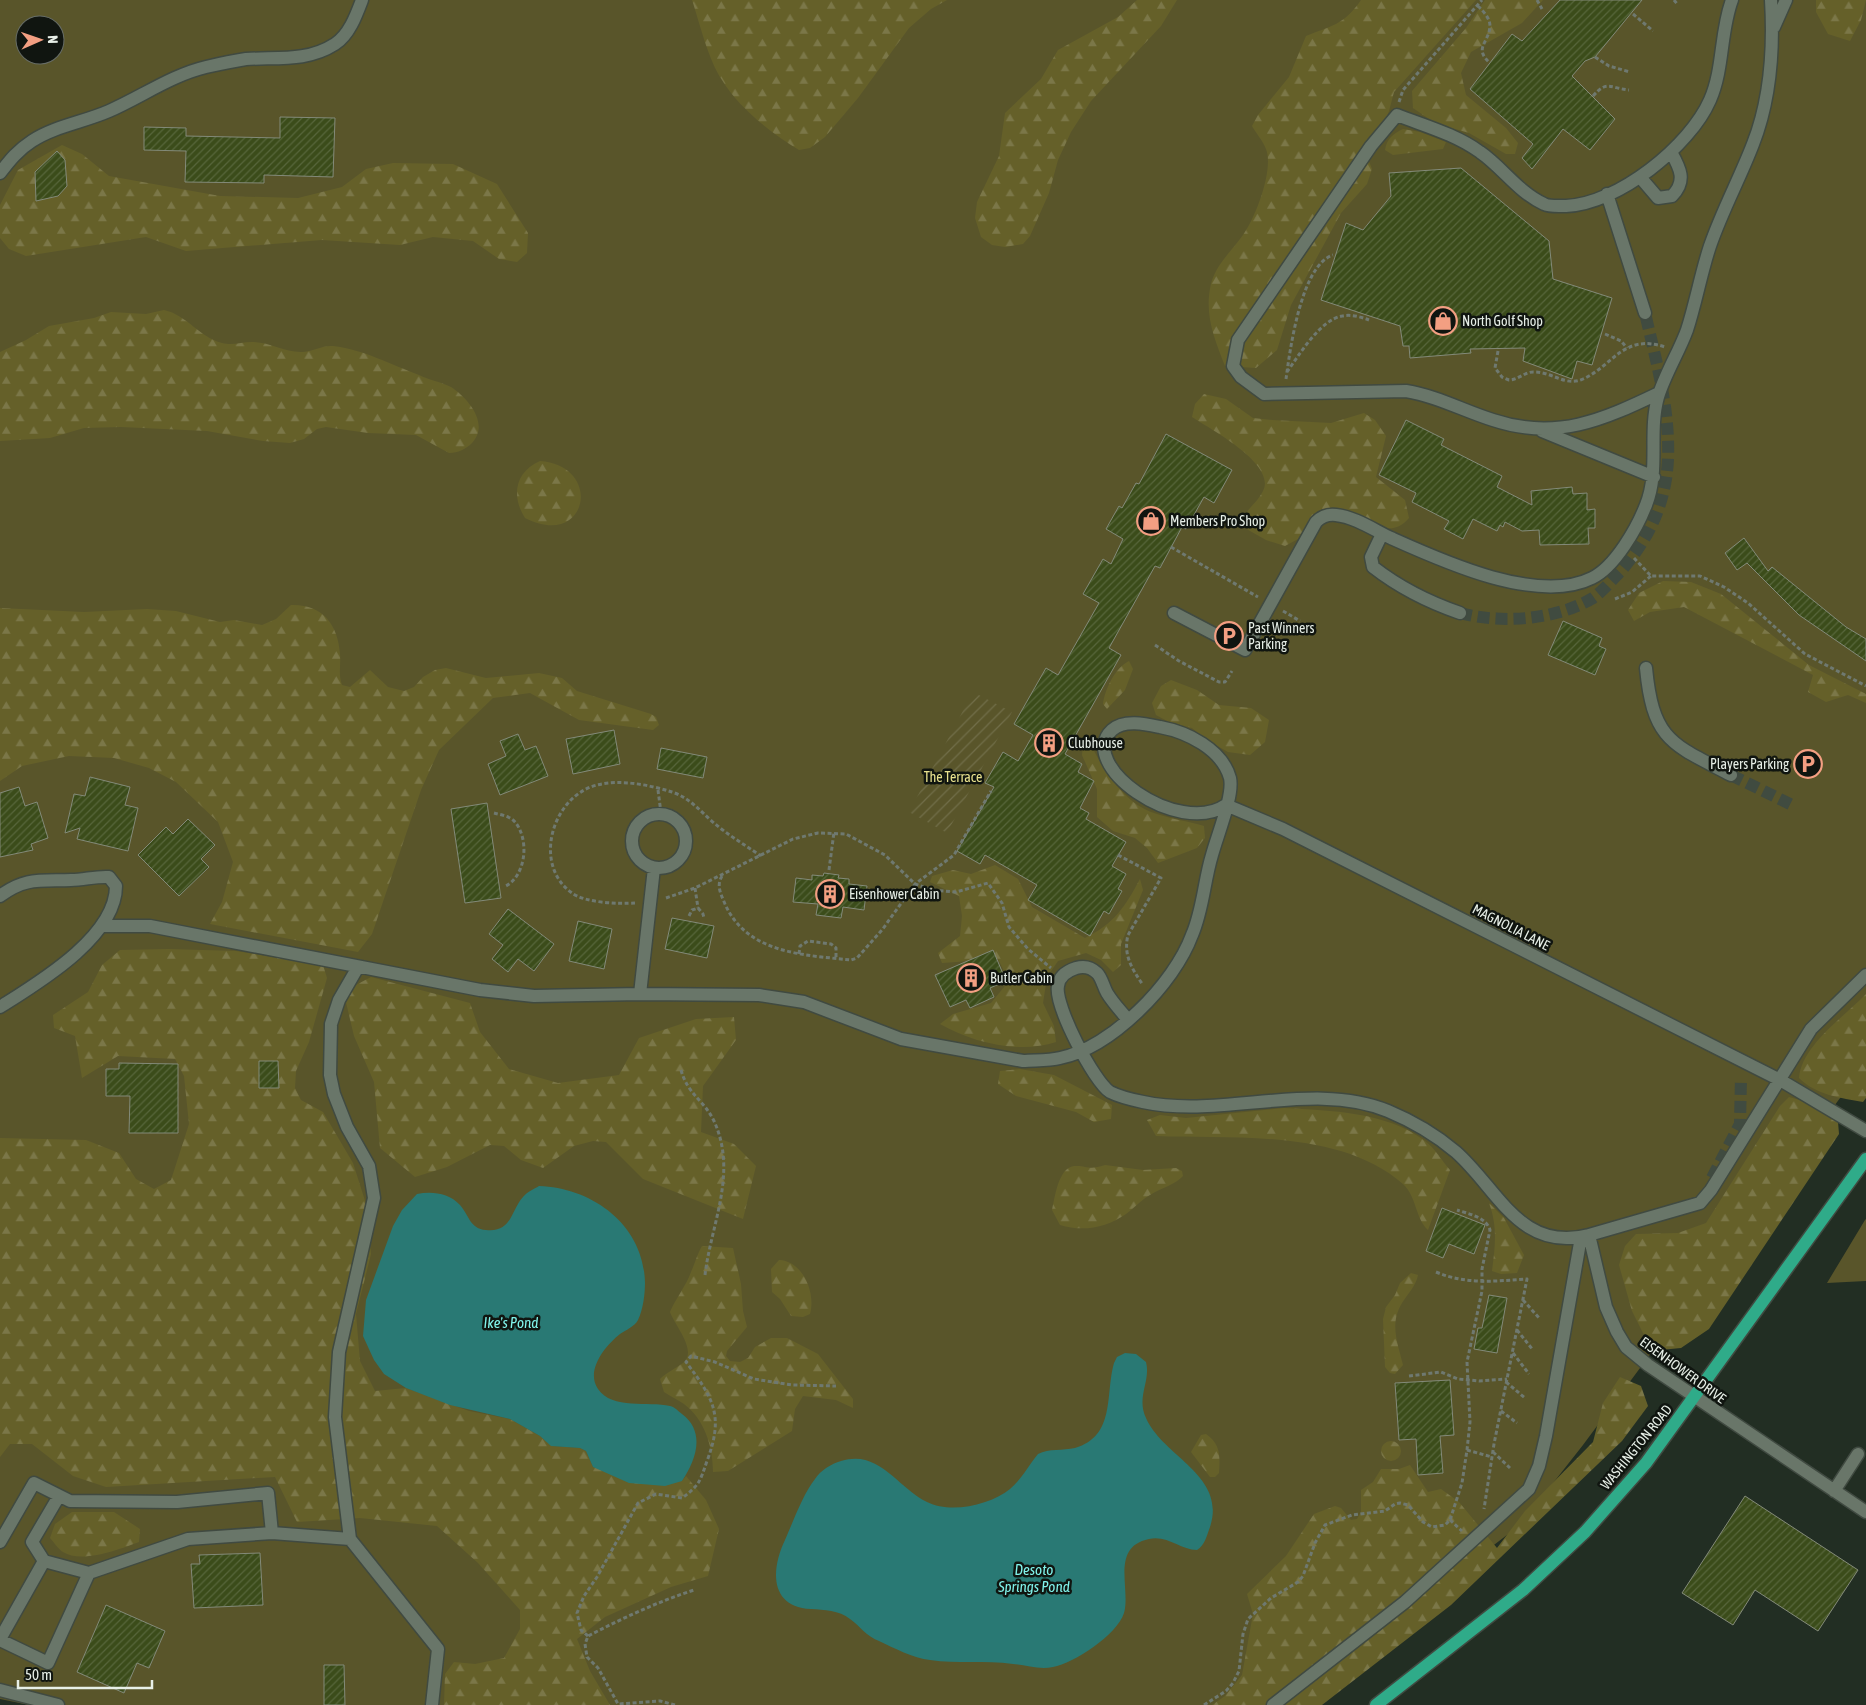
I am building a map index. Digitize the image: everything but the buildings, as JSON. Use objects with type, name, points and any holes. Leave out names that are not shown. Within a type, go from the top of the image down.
[{"type":"main road","name":"WASHINGTON ROAD","points":[[1376,1705],[1523,1590],[1585,1532],[1646,1463],[1866,1159]]},
{"type":"street","points":[[0,173],[15,154],[34,140],[58,128],[107,112],[204,67],[246,60],[281,60],[304,56],[333,45],[343,38],[356,16],[362,0]]},
{"type":"street","points":[[1654,477],[1539,430],[1493,420],[1428,395],[1406,391],[1264,394],[1241,377],[1233,366],[1238,340],[1371,146],[1397,115],[1465,142],[1487,158],[1516,185],[1545,205],[1572,205],[1607,194],[1640,176],[1671,152],[1689,132],[1710,100],[1720,65],[1732,0]]},
{"type":"street","points":[[1174,613],[1245,650],[1293,560],[1320,517],[1328,515],[1343,517],[1466,570],[1512,580],[1559,586],[1579,583],[1596,576],[1623,547],[1638,524],[1650,495],[1654,477],[1653,422],[1659,393],[1690,318],[1710,247],[1753,144],[1763,114],[1769,84],[1773,29],[1771,0]]},
{"type":"street","points":[[1773,29],[1786,0]]},
{"type":"street","points":[[1640,176],[1658,198],[1672,196],[1681,184],[1682,178],[1671,152]]},
{"type":"street","points":[[1607,194],[1645,313]]},
{"type":"street","points":[[1539,430],[1574,427],[1592,422],[1659,393]]},
{"type":"street","points":[[1382,534],[1371,557],[1373,568],[1392,582],[1431,603],[1460,613]]},
{"type":"street","points":[[1646,668],[1649,696],[1658,724],[1678,747],[1732,775]]},
{"type":"street","points":[[101,926],[150,926],[480,990],[534,996],[640,994],[759,995],[804,1002],[901,1039],[1023,1061],[1061,1058],[1082,1050],[1128,1020],[1151,998],[1184,955],[1199,917],[1209,866],[1226,805],[1231,786],[1226,770],[1211,751],[1194,738],[1174,730],[1140,724],[1116,727],[1107,736],[1104,747],[1108,760],[1127,784],[1148,801],[1195,815],[1211,813],[1226,805]]},
{"type":"street","name":"MAGNOLIA LANE","points":[[1226,805],[1292,833],[1780,1080],[1866,1131]]},
{"type":"street","points":[[661,813],[678,820],[686,835],[687,844],[684,853],[672,866],[654,868],[638,859],[634,851],[633,833],[644,818],[661,813]]},
{"type":"street","points":[[640,994],[654,868]]},
{"type":"street","points":[[0,896],[10,888],[32,880],[72,880],[97,876],[110,877],[116,886],[114,898],[101,926],[49,976],[0,1007]]},
{"type":"street","points":[[1128,1020],[1106,992],[1096,972],[1082,966],[1067,972],[1059,980],[1058,999],[1061,1010],[1096,1079],[1112,1093],[1158,1105],[1184,1106],[1342,1099],[1365,1103],[1388,1111],[1423,1128],[1456,1153],[1522,1224],[1550,1236],[1585,1236],[1700,1203],[1711,1190],[1811,1029],[1866,975]]},
{"type":"street","points":[[358,967],[339,1000],[331,1024],[330,1075],[334,1094],[347,1127],[369,1166],[374,1198],[339,1352],[335,1418],[350,1539],[438,1649],[432,1705]]},
{"type":"street","points":[[1273,1705],[1405,1602],[1528,1490],[1539,1466],[1546,1436],[1585,1236]]},
{"type":"street","name":"EISENHOWER DRIVE","points":[[1585,1236],[1606,1307],[1626,1347],[1648,1365],[1866,1512]]},
{"type":"street","points":[[1834,1491],[1858,1454]]},
{"type":"street","points":[[0,1542],[34,1483],[70,1501],[177,1502],[268,1493],[272,1533]]},
{"type":"street","points":[[59,1496],[32,1542],[44,1561],[89,1573],[188,1539],[272,1533],[350,1539]]},
{"type":"street","points":[[44,1561],[0,1640],[48,1663],[89,1573]]},
{"type":"street","points":[[0,1690],[58,1705]]},
{"type":"path","points":[[1397,115],[1403,90],[1482,0]]},
{"type":"path","points":[[1537,0],[1542,9]]},
{"type":"path","points":[[1674,0],[1678,5]]},
{"type":"path","points":[[1478,6],[1488,17],[1490,26],[1482,50],[1483,57],[1490,63]]},
{"type":"path","points":[[1633,14],[1653,31]]},
{"type":"path","points":[[1595,57],[1609,66],[1630,72]]},
{"type":"path","points":[[1593,96],[1602,86],[1607,85],[1629,90]]},
{"type":"path","points":[[1284,395],[1290,346],[1306,287],[1318,267],[1328,256],[1333,255]]},
{"type":"path","points":[[1287,373],[1311,339],[1327,324],[1341,316],[1353,315],[1369,320]]},
{"type":"path","points":[[1605,334],[1621,341],[1627,348]]},
{"type":"path","points":[[1498,351],[1495,368],[1502,377],[1509,380],[1535,372],[1569,382],[1582,380],[1600,369],[1614,355],[1627,348],[1655,344],[1677,352]]},
{"type":"path","points":[[1171,547],[1266,601]]},
{"type":"path","points":[[1623,547],[1651,576]]},
{"type":"path","points":[[1615,599],[1632,592],[1651,576],[1700,576],[1724,587],[1748,603],[1805,654],[1866,686]]},
{"type":"path","points":[[1274,606],[1300,621]]},
{"type":"path","points":[[1155,645],[1179,661],[1220,682],[1225,682],[1232,671]]},
{"type":"path","points":[[761,856],[715,824],[690,800],[672,792],[633,784],[610,783],[584,790],[574,796],[553,829],[549,852],[553,868],[561,882],[572,893],[581,898],[622,904],[650,902],[695,888],[722,876],[793,840],[818,833],[834,832],[846,834],[885,855],[915,884],[932,890],[956,892],[988,883],[1002,903],[1009,927],[1028,949],[1055,971]]},
{"type":"path","points":[[658,790],[661,813]]},
{"type":"path","points":[[722,876],[718,884],[729,912],[747,934],[757,942],[799,954],[851,960],[857,958],[882,930],[915,884],[954,855],[991,791]]},
{"type":"path","points":[[494,813],[507,816],[514,821],[522,834],[524,850],[522,861],[516,877],[504,887]]},
{"type":"path","points":[[829,870],[834,832]]},
{"type":"path","points":[[1118,855],[1161,878],[1128,935],[1126,945],[1127,958],[1151,998]]},
{"type":"path","points":[[695,888],[698,908],[704,918]]},
{"type":"path","points":[[689,916],[692,910],[698,908]]},
{"type":"path","points":[[799,954],[800,946],[804,942],[823,943],[834,945],[837,951],[836,958]]},
{"type":"path","points":[[682,1070],[690,1092],[714,1121],[724,1160],[721,1203],[705,1276]]},
{"type":"path","points":[[1204,1705],[1226,1691],[1233,1683],[1241,1665],[1243,1634],[1248,1619],[1271,1598],[1298,1582],[1303,1576],[1315,1542],[1325,1526],[1352,1515],[1385,1511],[1400,1503],[1408,1505],[1427,1525],[1438,1527],[1445,1524],[1454,1513],[1467,1450],[1470,1422],[1469,1346],[1483,1282],[1484,1258],[1490,1230],[1488,1224],[1457,1210]]},
{"type":"path","points":[[1436,1272],[1457,1279],[1483,1282],[1527,1279],[1483,1512]]},
{"type":"path","points":[[1523,1300],[1540,1319]]},
{"type":"path","points":[[1517,1330],[1534,1350]]},
{"type":"path","points":[[1512,1353],[1529,1374]]},
{"type":"path","points":[[588,1636],[581,1630],[577,1613],[584,1596],[638,1503],[656,1494],[682,1498],[697,1487],[715,1440],[717,1421],[712,1402],[702,1383],[686,1362],[691,1356],[714,1362],[754,1379],[792,1385],[836,1386]]},
{"type":"path","points":[[1409,1376],[1440,1372],[1453,1378],[1479,1381],[1507,1380],[1525,1398]]},
{"type":"path","points":[[1501,1411],[1517,1423]]},
{"type":"path","points":[[1467,1450],[1492,1457]]},
{"type":"path","points":[[1493,1451],[1510,1468]]},
{"type":"path","points":[[675,1705],[660,1701],[618,1704],[598,1668],[587,1657],[585,1644],[588,1636],[661,1600],[694,1590]]},
{"type":"green space","points":[[0,0],[1866,0],[1866,1063],[1583,1445],[1520,1525],[1285,1705],[29,1705],[0,1699]]},
{"type":"green space","points":[[692,0],[947,0],[931,9],[909,28],[858,98],[825,137],[810,148],[799,150],[756,119],[729,90],[717,72]]},
{"type":"green space","points":[[1137,0],[1177,0],[1161,26],[1091,101],[1071,132],[1058,160],[1049,193],[1030,236],[1023,244],[1005,247],[992,245],[981,237],[975,218],[977,202],[999,156],[1005,113],[1041,79],[1058,50],[1118,17]]},
{"type":"green space","points":[[1361,0],[1476,0],[1394,92],[1389,111],[1368,159],[1372,169],[1367,184],[1341,213],[1291,305],[1277,350],[1256,368],[1225,366],[1210,319],[1210,289],[1215,274],[1223,260],[1248,227],[1266,180],[1268,158],[1266,149],[1252,126],[1258,115],[1289,77],[1306,36],[1343,20]]},
{"type":"green space","points":[[1485,0],[1543,0],[1522,23],[1471,52],[1461,73],[1466,95],[1506,128],[1518,143],[1515,154],[1506,154],[1469,133],[1435,123],[1413,108],[1412,91],[1466,28]]},
{"type":"green space","points":[[1816,0],[1866,0],[1861,20],[1850,41],[1828,34],[1816,12]]},
{"type":"green space","points":[[1403,129],[1420,132],[1446,142],[1443,149],[1393,155],[1385,150],[1387,142],[1393,135]]},
{"type":"green space","points":[[62,145],[82,154],[109,176],[220,196],[298,198],[342,187],[366,169],[393,163],[453,164],[497,184],[528,233],[527,253],[517,262],[499,259],[473,241],[433,237],[400,245],[322,240],[186,251],[146,237],[26,256],[9,249],[0,238],[0,205],[18,170]]},
{"type":"green space","points":[[164,310],[180,316],[206,336],[222,343],[259,342],[296,352],[329,346],[344,348],[366,354],[447,385],[458,392],[475,412],[479,428],[477,436],[464,449],[449,453],[416,435],[368,433],[326,427],[317,429],[304,439],[290,443],[263,441],[207,431],[121,427],[84,428],[50,438],[0,441],[0,352],[26,340],[49,326],[94,318],[111,312],[146,314]]},
{"type":"green space","points":[[1204,394],[1226,399],[1253,418],[1331,423],[1364,413],[1375,420],[1386,436],[1376,477],[1405,500],[1409,518],[1401,525],[1393,528],[1384,528],[1374,526],[1346,514],[1325,513],[1314,516],[1298,539],[1285,546],[1266,540],[1243,527],[1248,511],[1263,491],[1265,481],[1260,470],[1240,448],[1192,417],[1195,404]]},
{"type":"green space","points":[[540,461],[560,466],[574,477],[580,490],[580,503],[574,515],[563,523],[546,525],[525,518],[521,510],[517,493],[518,485],[525,471]]},
{"type":"green space","points":[[1663,581],[1691,582],[1721,594],[1809,665],[1866,694],[1866,703],[1848,695],[1826,702],[1808,692],[1813,675],[1684,607],[1650,612],[1634,621],[1628,610],[1639,593]]},
{"type":"green space","points":[[291,605],[311,608],[320,612],[332,625],[339,643],[342,685],[350,687],[370,670],[388,687],[404,691],[414,687],[423,677],[435,670],[446,668],[486,678],[539,673],[562,678],[577,691],[651,714],[656,717],[659,725],[653,730],[579,720],[530,693],[493,698],[439,750],[421,790],[372,934],[358,952],[210,924],[222,902],[233,862],[218,822],[176,782],[149,768],[114,758],[69,756],[22,766],[0,781],[0,608],[84,612],[147,609],[176,611],[220,622],[234,620],[262,625],[276,619]]},
{"type":"green space","points":[[1129,661],[1133,669],[1125,690],[1107,709],[1103,704],[1108,686],[1119,669]]},
{"type":"green space","points":[[1171,680],[1197,690],[1219,705],[1251,708],[1269,720],[1265,742],[1250,755],[1228,752],[1207,740],[1192,728],[1169,722],[1156,715],[1152,703],[1161,686]]},
{"type":"green space","name":"The Terrace","points":[[973,692],[1012,712],[947,833],[909,812]]},
{"type":"green space","points":[[1083,746],[1093,749],[1111,778],[1134,803],[1160,815],[1204,826],[1205,838],[1197,848],[1158,863],[1147,848],[1135,838],[1113,831],[1097,817],[1097,789],[1082,755]]},
{"type":"green space","points":[[995,865],[1018,879],[1032,907],[1085,938],[1104,927],[1118,914],[1140,879],[1143,890],[1121,944],[1121,965],[1113,972],[1101,960],[1086,953],[1058,961],[1047,977],[1043,1003],[1054,1026],[1056,1042],[1027,1047],[997,1045],[967,1037],[940,1024],[953,1014],[991,1003],[1009,981],[998,959],[942,963],[938,953],[960,936],[962,916],[959,896],[930,882],[932,876],[953,870],[971,874]]},
{"type":"green space","points":[[120,950],[236,951],[323,965],[327,978],[309,1042],[296,1071],[295,1088],[301,1100],[323,1112],[353,1163],[367,1207],[371,1254],[356,1314],[360,1361],[375,1391],[406,1388],[469,1411],[510,1419],[540,1436],[552,1446],[580,1448],[586,1451],[593,1467],[682,1481],[686,1476],[706,1500],[719,1529],[708,1576],[671,1587],[605,1617],[577,1639],[590,1671],[610,1705],[444,1705],[445,1674],[454,1662],[475,1664],[504,1658],[520,1629],[520,1610],[478,1563],[437,1526],[360,1518],[297,1522],[275,1477],[106,1487],[73,1476],[32,1444],[10,1444],[0,1457],[0,1138],[86,1140],[119,1153],[136,1179],[154,1189],[171,1180],[189,1124],[184,1076],[175,1059],[118,1056],[82,1078],[75,1036],[54,1028],[53,1015],[88,992],[102,965]]},
{"type":"green space","points":[[371,977],[470,1003],[480,1032],[509,1069],[558,1083],[619,1075],[639,1038],[696,1019],[734,1017],[736,1040],[703,1086],[701,1132],[734,1144],[756,1166],[743,1219],[643,1179],[606,1142],[593,1141],[574,1146],[543,1168],[521,1160],[504,1146],[490,1145],[447,1167],[415,1177],[380,1148],[374,1082],[354,1036],[345,998],[354,986]]},
{"type":"green space","points":[[1866,994],[1866,1098],[1863,1102],[1829,1095],[1806,1084],[1799,1078],[1808,1054],[1825,1032]]},
{"type":"green space","points":[[1020,1069],[1054,1075],[1112,1105],[1111,1119],[1094,1122],[1076,1112],[1016,1096],[998,1084],[1000,1071]]},
{"type":"green space","points":[[1789,1097],[1807,1102],[1838,1122],[1839,1134],[1709,1329],[1681,1348],[1660,1350],[1643,1333],[1632,1311],[1619,1265],[1625,1246],[1636,1234],[1678,1233],[1706,1223],[1780,1106]]},
{"type":"green space","points":[[1284,1108],[1339,1112],[1375,1118],[1409,1131],[1429,1144],[1450,1170],[1428,1230],[1421,1220],[1408,1189],[1403,1184],[1378,1166],[1349,1154],[1318,1145],[1285,1140],[1156,1136],[1147,1120],[1160,1115],[1186,1118]]},
{"type":"green space","points":[[1105,1165],[1143,1170],[1176,1168],[1182,1171],[1183,1176],[1176,1182],[1147,1197],[1126,1214],[1110,1223],[1086,1228],[1060,1225],[1052,1210],[1058,1184],[1064,1172],[1074,1166],[1091,1168]]},
{"type":"green space","points":[[1489,1203],[1504,1218],[1524,1255],[1517,1273],[1501,1274],[1492,1271],[1495,1229]]},
{"type":"green space","points":[[1865,1220],[1866,1281],[1827,1283]]},
{"type":"green space","points":[[702,1246],[733,1248],[741,1284],[743,1311],[747,1327],[727,1351],[726,1356],[730,1361],[740,1362],[748,1358],[755,1347],[771,1338],[787,1338],[818,1354],[853,1399],[853,1408],[836,1400],[803,1396],[795,1409],[792,1431],[728,1471],[713,1472],[709,1444],[702,1426],[691,1410],[664,1392],[660,1379],[687,1358],[687,1345],[670,1312],[689,1277]]},
{"type":"green space","points":[[779,1260],[795,1266],[806,1280],[811,1297],[810,1314],[803,1317],[791,1316],[780,1299],[772,1292],[771,1269]]},
{"type":"green space","points":[[1411,1273],[1418,1275],[1417,1279],[1402,1303],[1396,1319],[1397,1342],[1403,1365],[1395,1374],[1390,1373],[1385,1367],[1383,1319],[1386,1307],[1395,1295],[1400,1283]]},
{"type":"green space","points":[[1620,1377],[1641,1386],[1648,1406],[1622,1441],[1451,1605],[1322,1705],[1212,1705],[1225,1696],[1242,1675],[1253,1614],[1247,1594],[1286,1556],[1314,1514],[1335,1506],[1341,1508],[1351,1520],[1357,1519],[1361,1512],[1361,1490],[1373,1482],[1381,1469],[1399,1469],[1410,1465],[1428,1492],[1441,1489],[1459,1502],[1497,1548],[1525,1511],[1593,1442],[1603,1403]]},
{"type":"green space","points":[[1206,1434],[1214,1442],[1218,1451],[1219,1473],[1215,1477],[1210,1477],[1191,1452],[1201,1435]]},
{"type":"green space","points":[[1391,1441],[1398,1444],[1401,1451],[1398,1458],[1391,1461],[1384,1458],[1381,1451],[1384,1444]]},
{"type":"green space","points":[[72,1512],[114,1512],[140,1529],[139,1542],[90,1556],[71,1555],[63,1552],[50,1538],[55,1524]]},
{"type":"water","name":"Ike's Pond","points":[[539,1186],[559,1188],[596,1202],[625,1227],[636,1244],[642,1262],[645,1283],[641,1312],[635,1324],[620,1334],[603,1351],[596,1366],[595,1382],[604,1396],[612,1400],[631,1404],[670,1406],[689,1421],[694,1429],[696,1446],[691,1464],[682,1481],[665,1486],[629,1483],[593,1467],[586,1451],[580,1448],[551,1446],[540,1436],[510,1419],[450,1405],[406,1388],[384,1374],[374,1360],[363,1336],[366,1300],[393,1226],[402,1210],[417,1194],[434,1193],[446,1195],[460,1205],[476,1227],[495,1230],[501,1228],[510,1220],[523,1197]]},
{"type":"water","name":"Desoto Springs Pond","points":[[1125,1353],[1136,1354],[1146,1362],[1147,1376],[1142,1403],[1146,1418],[1154,1432],[1202,1480],[1210,1494],[1213,1509],[1207,1536],[1197,1550],[1156,1538],[1137,1543],[1130,1551],[1124,1570],[1124,1613],[1113,1630],[1094,1647],[1072,1660],[1048,1668],[1003,1663],[950,1662],[924,1659],[897,1650],[874,1639],[846,1616],[831,1611],[797,1607],[787,1601],[781,1594],[777,1585],[776,1574],[780,1551],[806,1492],[817,1476],[826,1468],[841,1461],[866,1460],[887,1471],[916,1495],[937,1506],[970,1506],[992,1499],[1010,1489],[1038,1454],[1047,1451],[1075,1448],[1088,1442],[1097,1434],[1103,1424],[1106,1413],[1114,1363],[1117,1357]]},
{"type":"tunnel","points":[[1460,613],[1510,619],[1528,618],[1562,611],[1593,598],[1604,589],[1639,547],[1660,505],[1667,475],[1668,459],[1665,403],[1645,313]]},
{"type":"tunnel","points":[[1731,775],[1792,805]]},
{"type":"tunnel","points":[[1712,1178],[1740,1124],[1741,1077]]},
{"type":"place","name":"North Golf Shop","points":[[1443,321]]},
{"type":"place","name":"Members Pro Shop","points":[[1151,521]]},
{"type":"place","name":"Past Winners Parking","points":[[1229,636]]},
{"type":"place","name":"Clubhouse","points":[[1049,743]]},
{"type":"place","name":"Players Parking","points":[[1808,764]]},
{"type":"place","name":"Eisenhower Cabin","points":[[830,894]]},
{"type":"place","name":"Butler Cabin","points":[[971,978]]}]
